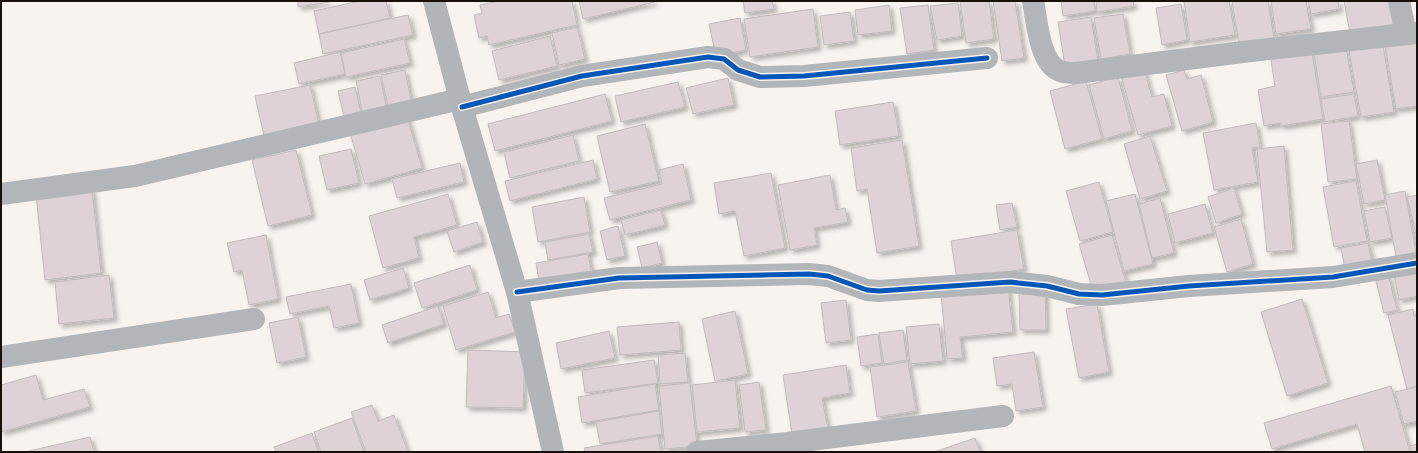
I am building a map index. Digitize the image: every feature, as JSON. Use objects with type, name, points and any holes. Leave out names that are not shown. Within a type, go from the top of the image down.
[{"type":"street","points":[[434,1],[461,103],[517,292],[553,452]]},
{"type":"street","points":[[1033,1],[1040,42],[1049,62],[1060,71],[1076,73],[1411,33],[1399,1]]},
{"type":"street","points":[[1,194],[142,174],[582,76],[708,57],[724,59],[738,70],[760,77],[804,76],[987,58]]},
{"type":"street","points":[[517,292],[618,278],[809,274],[828,276],[867,290],[879,291],[1010,282],[1047,286],[1079,294],[1102,295],[1189,286],[1332,276],[1417,263]]},
{"type":"street","points":[[1,357],[254,319]]},
{"type":"street","points":[[697,452],[787,443],[1003,416]]},
{"type":"building","points":[[298,1],[329,1],[329,2],[298,7]]},
{"type":"building","points":[[360,1],[386,1],[390,18],[319,34],[314,11]]},
{"type":"building","points":[[498,1],[572,1],[577,25],[489,45],[487,36],[479,38],[474,15],[482,13],[480,5]]},
{"type":"building","points":[[579,1],[654,1],[655,2],[583,19]]},
{"type":"building","points":[[743,1],[772,1],[774,9],[745,13]]},
{"type":"building","points":[[960,1],[989,1],[994,39],[966,43]]},
{"type":"building","points":[[993,1],[1015,1],[1024,58],[1002,61]]},
{"type":"building","points":[[1061,1],[1094,1],[1095,11],[1063,16]]},
{"type":"building","points":[[1096,1],[1133,1],[1134,6],[1097,12]]},
{"type":"building","points":[[1184,1],[1229,1],[1235,35],[1190,42]]},
{"type":"building","points":[[1232,1],[1268,1],[1274,38],[1239,44]]},
{"type":"building","points":[[1271,1],[1306,1],[1311,29],[1276,34]]},
{"type":"building","points":[[1308,1],[1338,1],[1339,9],[1311,14]]},
{"type":"building","points":[[1344,1],[1394,1],[1398,23],[1350,33]]},
{"type":"building","points":[[958,3],[962,36],[937,40],[930,6]]},
{"type":"building","points":[[1181,4],[1187,40],[1162,45],[1156,8]]},
{"type":"building","points":[[889,5],[892,31],[858,35],[855,10]]},
{"type":"building","points":[[928,5],[934,50],[907,54],[900,8]]},
{"type":"building","points":[[813,9],[818,47],[750,57],[744,19]]},
{"type":"building","points":[[850,12],[854,41],[824,45],[820,16]]},
{"type":"building","points":[[1123,14],[1130,54],[1101,59],[1094,18]]},
{"type":"building","points":[[408,15],[413,35],[323,54],[319,34]]},
{"type":"building","points":[[1091,17],[1098,61],[1065,66],[1058,22]]},
{"type":"building","points":[[740,18],[746,50],[716,57],[709,24]]},
{"type":"building","points":[[577,27],[585,59],[559,65],[552,33]]},
{"type":"building","points":[[550,36],[557,66],[499,80],[492,51]]},
{"type":"building","points":[[404,39],[410,63],[346,77],[341,53]]},
{"type":"building","points":[[1417,40],[1417,106],[1396,109],[1385,45]]},
{"type":"building","points":[[1383,45],[1394,112],[1361,117],[1349,51]]},
{"type":"building","points":[[1311,47],[1323,119],[1281,126],[1281,123],[1264,126],[1258,90],[1275,86],[1270,54]]},
{"type":"building","points":[[1346,47],[1354,92],[1321,97],[1314,53]]},
{"type":"building","points":[[340,52],[345,74],[299,84],[294,63]]},
{"type":"building","points":[[1144,69],[1152,97],[1164,94],[1172,126],[1138,135],[1121,76]]},
{"type":"building","points":[[405,70],[412,105],[389,110],[381,75]]},
{"type":"building","points":[[1184,70],[1187,79],[1201,75],[1213,122],[1182,131],[1166,75]]},
{"type":"building","points":[[380,76],[387,110],[363,115],[356,81]]},
{"type":"building","points":[[1118,77],[1132,131],[1104,139],[1089,85]]},
{"type":"building","points":[[728,78],[734,105],[693,114],[686,88]]},
{"type":"building","points":[[1086,81],[1102,139],[1065,149],[1050,91]]},
{"type":"building","points":[[678,82],[685,107],[621,122],[615,96]]},
{"type":"building","points":[[310,85],[320,129],[265,140],[255,96]]},
{"type":"building","points":[[355,87],[361,113],[344,117],[338,91]]},
{"type":"building","points":[[605,94],[612,121],[495,151],[488,124]]},
{"type":"building","points":[[1354,94],[1358,116],[1325,122],[1321,99]]},
{"type":"building","points":[[893,102],[899,136],[840,145],[835,111]]},
{"type":"building","points":[[407,116],[422,168],[365,184],[350,133]]},
{"type":"building","points":[[1349,121],[1357,179],[1328,182],[1321,124]]},
{"type":"building","points":[[1256,123],[1260,147],[1252,148],[1258,182],[1214,190],[1203,133]]},
{"type":"building","points":[[645,124],[659,181],[610,192],[597,136]]},
{"type":"building","points":[[573,135],[579,161],[510,178],[504,152]]},
{"type":"building","points":[[1150,136],[1167,191],[1140,199],[1124,144]]},
{"type":"building","points":[[902,140],[919,246],[877,253],[867,189],[857,191],[851,148]]},
{"type":"building","points":[[1284,146],[1293,250],[1267,252],[1257,149]]},
{"type":"building","points":[[351,149],[359,183],[327,190],[319,156]]},
{"type":"building","points":[[296,150],[312,215],[268,226],[252,160]]},
{"type":"building","points":[[593,160],[597,179],[510,201],[505,181]]},
{"type":"building","points":[[1377,160],[1385,200],[1364,204],[1356,164]]},
{"type":"building","points":[[460,163],[464,182],[397,198],[392,179]]},
{"type":"building","points":[[683,164],[691,200],[610,220],[604,198],[662,184],[659,170]]},
{"type":"building","points":[[771,173],[785,248],[744,256],[735,211],[719,214],[714,183]]},
{"type":"building","points":[[830,175],[836,210],[845,208],[848,222],[814,228],[817,245],[790,250],[778,185]]},
{"type":"building","points":[[1356,181],[1367,241],[1334,247],[1323,187]]},
{"type":"building","points":[[1099,182],[1113,232],[1080,241],[1066,191]]},
{"type":"building","points":[[1234,188],[1242,214],[1216,223],[1208,197]]},
{"type":"building","points":[[92,189],[101,273],[45,280],[36,195]]},
{"type":"building","points":[[1405,191],[1416,253],[1396,257],[1385,195]]},
{"type":"building","points":[[448,194],[457,225],[414,237],[419,258],[383,268],[369,216]]},
{"type":"building","points":[[1135,194],[1153,264],[1124,271],[1106,201]]},
{"type":"building","points":[[1417,195],[1417,238],[1407,197]]},
{"type":"building","points":[[584,197],[590,232],[538,242],[532,207]]},
{"type":"building","points":[[1160,198],[1174,253],[1152,258],[1139,204]]},
{"type":"building","points":[[1012,203],[1017,227],[1000,230],[996,205]]},
{"type":"building","points":[[1205,204],[1213,233],[1175,243],[1168,214]]},
{"type":"building","points":[[1385,207],[1392,238],[1370,242],[1364,211]]},
{"type":"building","points":[[661,210],[665,225],[625,235],[621,220]]},
{"type":"building","points":[[1241,219],[1253,264],[1227,272],[1214,227]]},
{"type":"building","points":[[477,222],[483,242],[454,252],[447,231]]},
{"type":"building","points":[[618,226],[625,256],[607,260],[600,231]]},
{"type":"building","points":[[1017,230],[1024,269],[957,280],[951,241]]},
{"type":"building","points":[[589,234],[593,252],[548,260],[545,242]]},
{"type":"building","points":[[266,235],[278,299],[249,305],[242,270],[234,272],[227,243]]},
{"type":"building","points":[[1112,235],[1126,282],[1093,291],[1079,244]]},
{"type":"building","points":[[657,242],[662,263],[642,268],[637,247]]},
{"type":"building","points":[[1368,243],[1373,268],[1346,274],[1341,248]]},
{"type":"building","points":[[588,254],[592,276],[540,286],[536,263]]},
{"type":"building","points":[[470,265],[477,290],[422,308],[414,283]]},
{"type":"building","points":[[1417,265],[1417,296],[1399,300],[1393,269]]},
{"type":"building","points":[[403,268],[409,288],[370,300],[364,280]]},
{"type":"building","points":[[1388,274],[1397,310],[1384,313],[1375,277]]},
{"type":"building","points":[[109,275],[114,318],[59,324],[55,282]]},
{"type":"building","points":[[351,284],[359,323],[334,328],[329,306],[290,314],[286,297]]},
{"type":"building","points":[[1008,287],[1013,332],[960,337],[963,358],[947,359],[941,293]]},
{"type":"building","points":[[1045,289],[1046,330],[1020,330],[1019,290]]},
{"type":"building","points":[[488,292],[496,318],[509,314],[515,332],[456,350],[443,306]]},
{"type":"building","points":[[1302,299],[1328,383],[1287,396],[1261,312]]},
{"type":"building","points":[[846,300],[851,340],[826,343],[821,303]]},
{"type":"building","points":[[1097,304],[1109,372],[1079,378],[1066,309]]},
{"type":"building","points":[[438,306],[444,324],[388,343],[382,325]]},
{"type":"building","points":[[1413,309],[1414,316],[1417,316],[1417,386],[1407,389],[1388,315]]},
{"type":"building","points":[[735,311],[748,374],[715,381],[702,319]]},
{"type":"building","points":[[298,317],[306,357],[277,363],[269,323]]},
{"type":"building","points":[[679,322],[681,350],[620,355],[617,327]]},
{"type":"building","points":[[939,324],[943,361],[910,364],[906,327]]},
{"type":"building","points":[[903,330],[907,360],[884,364],[879,333]]},
{"type":"building","points":[[609,331],[615,358],[561,369],[556,343]]},
{"type":"building","points":[[878,334],[882,363],[861,366],[857,337]]},
{"type":"building","points":[[468,350],[525,352],[523,408],[466,407]]},
{"type":"building","points":[[1034,352],[1043,407],[1016,411],[1012,384],[997,386],[993,358]]},
{"type":"building","points":[[685,353],[688,382],[660,384],[658,355]]},
{"type":"building","points":[[654,360],[658,383],[585,393],[582,370]]},
{"type":"building","points":[[908,362],[916,411],[877,417],[870,367]]},
{"type":"building","points":[[846,365],[850,393],[822,398],[828,429],[792,434],[783,375]]},
{"type":"building","points":[[36,375],[43,400],[84,389],[90,407],[1,432],[1,385]]},
{"type":"building","points":[[735,380],[740,428],[697,432],[692,385]]},
{"type":"building","points":[[759,382],[766,430],[745,432],[739,385]]},
{"type":"building","points":[[690,383],[697,446],[665,449],[659,386]]},
{"type":"building","points":[[655,384],[659,410],[582,423],[578,397]]},
{"type":"building","points":[[1391,386],[1410,452],[1365,452],[1357,424],[1272,449],[1264,423]]},
{"type":"building","points":[[1417,387],[1417,421],[1404,424],[1395,392]]},
{"type":"building","points":[[372,405],[378,421],[394,415],[408,452],[366,452],[351,412]]},
{"type":"building","points":[[659,411],[662,434],[600,444],[596,422]]},
{"type":"building","points":[[352,418],[364,452],[321,452],[314,432]]},
{"type":"building","points":[[312,433],[318,452],[276,452],[274,447]]},
{"type":"building","points":[[658,436],[661,452],[585,452],[584,448]]},
{"type":"building","points":[[90,437],[94,452],[25,452]]},
{"type":"building","points":[[975,438],[980,452],[934,452]]},
{"type":"building","points":[[1417,444],[1417,452],[1412,452],[1410,446]]},
{"type":"cycle path","points":[[462,107],[582,76],[708,57],[724,59],[738,70],[760,77],[804,76],[987,58]]},
{"type":"cycle path","points":[[517,292],[619,278],[809,274],[828,276],[867,290],[879,291],[1010,282],[1047,286],[1079,294],[1102,295],[1189,286],[1333,277],[1417,263]]}]
